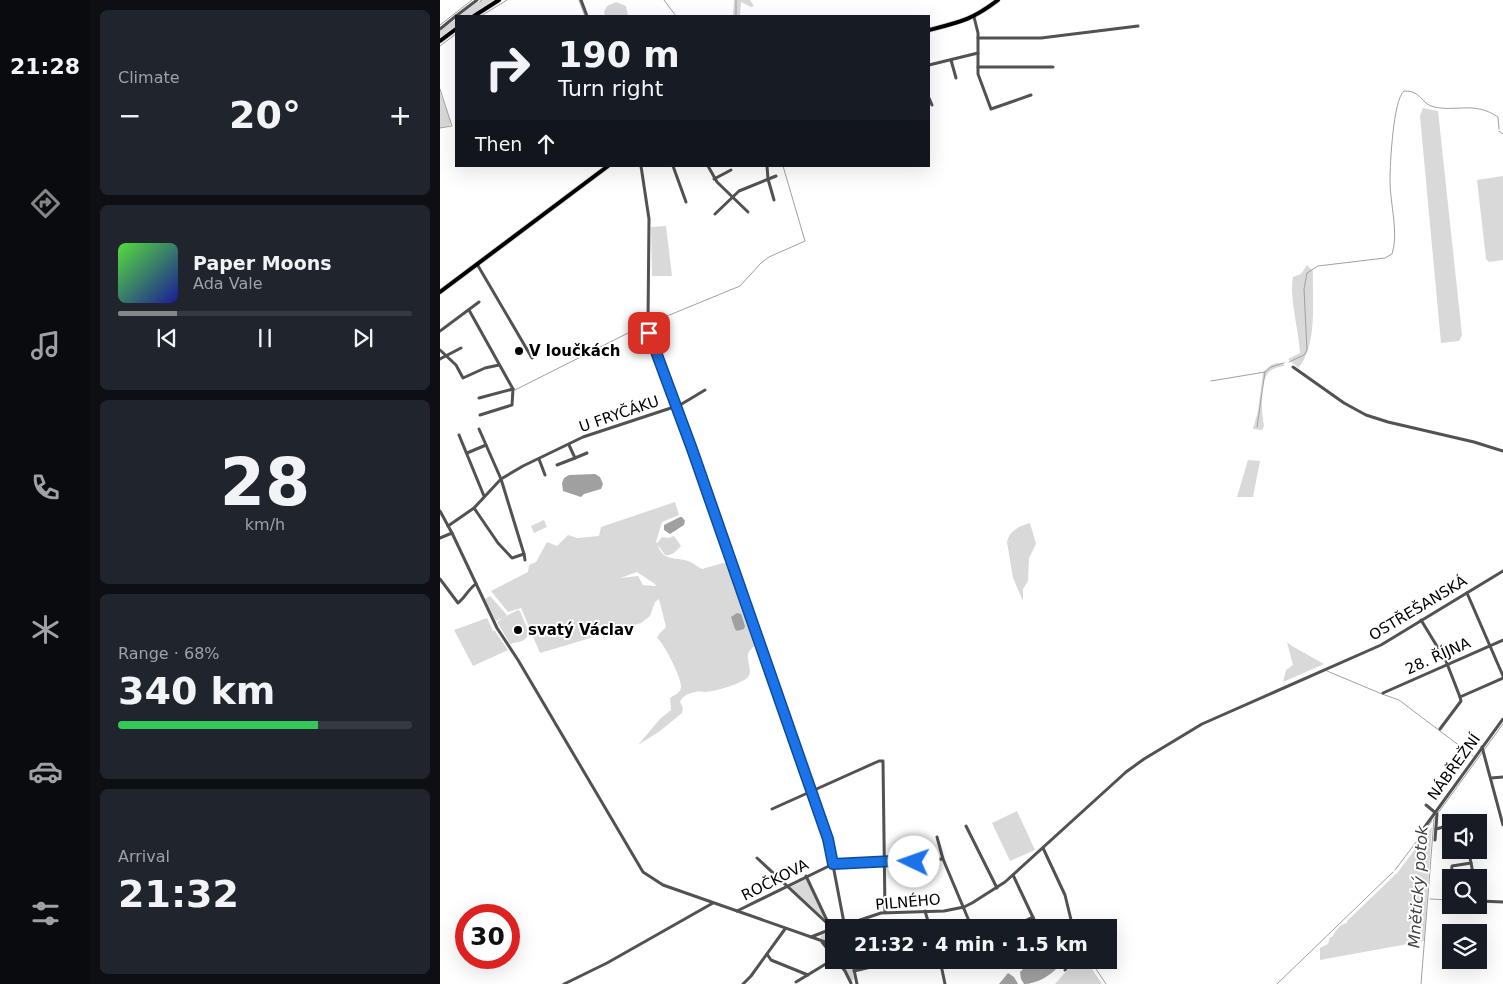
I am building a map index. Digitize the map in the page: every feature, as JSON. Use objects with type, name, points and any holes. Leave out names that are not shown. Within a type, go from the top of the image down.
[{"type":"main road","points":[[476,15],[499,0]]},
{"type":"main road","points":[[930,30],[974,17],[998,0]]},
{"type":"main road","points":[[440,41],[455,30]]},
{"type":"main road","points":[[440,292],[607,167]]},
{"type":"street","points":[[457,15],[477,0]]},
{"type":"street","points":[[581,0],[588,15]]},
{"type":"street","points":[[440,29],[455,17]]},
{"type":"street","points":[[974,17],[978,38],[978,74],[991,109],[1031,94]]},
{"type":"street","points":[[978,38],[1041,38],[1138,26]]},
{"type":"street","points":[[930,65],[978,53]]},
{"type":"street","points":[[951,60],[956,78]]},
{"type":"street","points":[[978,67],[1053,67]]},
{"type":"street","points":[[930,100],[932,105]]},
{"type":"street","points":[[641,167],[649,219],[648,323],[651,341],[676,406],[830,845],[844,919]]},
{"type":"street","points":[[673,167],[686,202]]},
{"type":"street","points":[[708,167],[714,179],[748,212]]},
{"type":"street","points":[[767,167],[768,179],[774,200]]},
{"type":"street","points":[[714,179],[732,170]]},
{"type":"street","points":[[715,214],[733,196],[748,186],[776,176]]},
{"type":"street","points":[[478,264],[532,358]]},
{"type":"street","points":[[440,331],[479,302]]},
{"type":"street","points":[[469,310],[513,389],[512,405],[480,415]]},
{"type":"street","points":[[440,359],[461,348]]},
{"type":"street","points":[[440,350],[456,365],[463,378],[485,368],[500,365]]},
{"type":"street","points":[[1293,367],[1344,403],[1366,415],[1503,451]]},
{"type":"street","points":[[479,398],[513,389]]},
{"type":"street","name":"U FRYČÁKU","points":[[448,526],[474,508],[501,480],[523,466],[583,438],[676,406],[705,390]]},
{"type":"street","points":[[480,429],[501,480],[525,560]]},
{"type":"street","points":[[459,435],[484,496]]},
{"type":"street","name":"U FRYČÁKU","points":[[569,444],[575,458]]},
{"type":"street","points":[[467,453],[486,445]]},
{"type":"street","name":"U FRYČÁKU","points":[[557,465],[586,453]]},
{"type":"street","points":[[539,459],[545,475]]},
{"type":"street","points":[[474,508],[498,543],[512,558],[524,554]]},
{"type":"street","points":[[440,512],[500,632],[641,869],[660,884],[825,942]]},
{"type":"street","points":[[440,538],[452,533]]},
{"type":"street","name":"OSTŘEŠANSKÁ","points":[[1043,848],[1126,772],[1202,724],[1386,642],[1503,571]]},
{"type":"street","points":[[440,579],[442,585],[458,603],[464,599],[476,584]]},
{"type":"street","points":[[1460,697],[1503,677],[1467,593]]},
{"type":"street","points":[[1421,620],[1447,665],[1461,701],[1440,729]]},
{"type":"street","name":"28. ŘÍJNA","points":[[1383,693],[1503,640]]},
{"type":"street","name":"NÁBŘEŽNÍ","points":[[1424,828],[1503,719]]},
{"type":"street","points":[[1483,749],[1503,825]]},
{"type":"street","points":[[772,810],[879,761],[883,762],[885,912]]},
{"type":"street","points":[[1491,778],[1503,777]]},
{"type":"street","points":[[1426,805],[1436,812],[1435,840]]},
{"type":"street","points":[[966,826],[997,888]]},
{"type":"street","points":[[1436,829],[1442,827]]},
{"type":"street","points":[[937,837],[943,858],[969,919]]},
{"type":"street","points":[[1043,848],[1065,895],[1071,919]]},
{"type":"street","name":"PILNÉHO","points":[[865,919],[885,912],[944,911],[964,907],[997,888],[1043,848]]},
{"type":"street","points":[[757,858],[825,921]]},
{"type":"street","name":"ROČKOVA","points":[[737,911],[833,864],[943,858]]},
{"type":"street","points":[[1470,859],[1472,869]]},
{"type":"street","points":[[914,860],[914,879],[922,879]]},
{"type":"street","points":[[1452,869],[1452,866],[1471,864]]},
{"type":"street","points":[[1013,875],[1033,917],[1029,919]]},
{"type":"street","points":[[806,876],[828,919]]},
{"type":"street","points":[[1487,901],[1503,902]]},
{"type":"street","points":[[564,984],[607,963],[713,903]]},
{"type":"street","points":[[924,911],[927,919]]},
{"type":"street","points":[[743,984],[785,928]]},
{"type":"street","name":"PILNÉHO","points":[[810,937],[825,931]]},
{"type":"street","points":[[821,941],[825,947]]},
{"type":"street","points":[[767,954],[772,960],[808,975]]},
{"type":"street","points":[[796,982],[825,965]]},
{"type":"street","points":[[843,969],[850,983],[857,982],[854,971],[863,969]]},
{"type":"street","points":[[942,969],[945,984]]},
{"type":"shaded area","points":[[480,0],[494,0],[471,15],[460,15]]},
{"type":"shaded area","points":[[734,0],[750,0],[754,6],[751,7],[741,2],[740,15],[733,15]]},
{"type":"shaded area","points":[[616,2],[626,6],[628,15],[605,15],[607,6]]},
{"type":"shaded area","points":[[455,20],[455,26],[440,38],[440,31]]},
{"type":"shaded area","points":[[440,91],[451,123],[449,126],[440,128]]},
{"type":"shaded area","points":[[1423,108],[1438,111],[1462,335],[1459,341],[1441,343],[1420,116]]},
{"type":"shaded area","points":[[1503,176],[1503,260],[1489,262],[1486,259],[1477,180]]},
{"type":"shaded area","points":[[666,226],[672,276],[652,276],[651,227]]},
{"type":"shaded area","points":[[1307,265],[1313,271],[1313,321],[1309,346],[1299,367],[1300,369],[1288,359],[1300,353],[1292,285],[1293,277],[1301,274]]},
{"type":"shaded area","points":[[1283,363],[1284,366],[1270,371],[1266,376],[1262,390],[1264,426],[1262,430],[1253,429],[1258,411],[1263,372],[1271,365]]},
{"type":"shaded area","points":[[1248,460],[1260,461],[1253,497],[1237,497]]},
{"type":"shaded area","points":[[595,474],[600,477],[603,484],[601,489],[584,494],[581,497],[563,491],[562,483],[564,478],[569,475]]},
{"type":"shaded area","points":[[675,502],[679,515],[662,522],[656,542],[662,537],[674,536],[681,546],[670,555],[665,555],[658,545],[660,550],[663,554],[670,558],[688,561],[702,569],[723,563],[729,564],[757,645],[748,654],[750,673],[748,677],[726,688],[690,693],[682,698],[680,702],[683,708],[682,713],[660,731],[638,745],[660,719],[671,710],[670,698],[681,689],[681,683],[672,661],[657,638],[666,627],[659,599],[655,602],[650,616],[641,623],[540,653],[521,608],[508,612],[491,591],[528,572],[529,565],[536,562],[547,542],[557,546],[568,535],[577,538],[599,536],[601,527]],"holes":[[[637,572],[656,586],[643,585],[638,576],[620,578]]]},
{"type":"shaded area","points":[[680,517],[685,521],[684,525],[670,534],[664,530],[664,525]]},
{"type":"shaded area","points":[[544,520],[547,527],[534,533],[531,526]]},
{"type":"shaded area","points":[[1030,523],[1036,544],[1029,558],[1028,581],[1023,589],[1023,601],[1013,578],[1007,542],[1015,530]]},
{"type":"shaded area","points":[[490,596],[507,615],[496,621],[485,599]]},
{"type":"shaded area","points":[[518,610],[520,611],[529,633],[526,639],[510,644],[497,622]]},
{"type":"shaded area","points":[[737,613],[741,614],[745,626],[744,629],[737,631],[731,617]]},
{"type":"shaded area","points":[[487,618],[493,631],[495,631],[508,650],[473,666],[454,630]]},
{"type":"shaded area","points":[[1287,642],[1324,664],[1283,682],[1286,670],[1293,665]]},
{"type":"shaded area","points":[[1017,811],[1035,850],[1010,861],[992,823]]},
{"type":"shaded area","points":[[1432,827],[1424,941],[1320,960],[1320,948],[1328,944],[1330,937],[1338,928],[1347,923],[1397,873]]},
{"type":"shaded area","points":[[806,879],[825,919],[790,887]]},
{"type":"shaded area","points":[[825,934],[825,940],[820,938]]},
{"type":"shaded area","points":[[843,969],[852,969],[854,979],[851,981]]},
{"type":"shaded area","points":[[1023,969],[1056,969],[1042,979],[1024,984],[1020,972]]},
{"type":"shaded area","points":[[1068,969],[1092,969],[1102,984],[1055,984]]},
{"type":"shaded area","points":[[1008,973],[1014,977],[1018,984],[999,984]]},
{"type":"waterway","points":[[440,25],[472,0]]},
{"type":"waterway","points":[[483,15],[507,0]]},
{"type":"waterway","points":[[579,0],[585,15]]},
{"type":"waterway","points":[[664,0],[675,15]]},
{"type":"waterway","points":[[736,0],[736,15]]},
{"type":"waterway","points":[[440,46],[455,35]]},
{"type":"waterway","points":[[440,89],[452,126],[440,128]]},
{"type":"waterway","points":[[1289,362],[1304,355],[1307,350],[1304,289],[1307,273],[1318,266],[1385,258],[1392,254],[1395,237],[1390,190],[1392,148],[1397,107],[1404,91],[1410,91],[1418,95],[1426,103],[1434,107],[1474,108],[1489,112],[1498,117],[1499,129]]},
{"type":"waterway","points":[[1499,131],[1503,134]]},
{"type":"waterway","points":[[650,323],[740,286],[769,257],[805,241],[783,167]]},
{"type":"waterway","points":[[515,390],[646,324]]},
{"type":"waterway","points":[[1211,381],[1265,372],[1271,367],[1284,363]]},
{"type":"waterway","points":[[1257,427],[1265,372]]},
{"type":"waterway","points":[[1327,671],[1399,700],[1473,756]]},
{"type":"waterway","name":"Mnětický potok","points":[[1438,813],[1503,724]]},
{"type":"waterway","name":"Mnětický potok","points":[[1421,984],[1434,819],[1436,816]]},
{"type":"waterway","points":[[1395,870],[1432,821]]},
{"type":"waterway","points":[[1277,984],[1393,872]]},
{"type":"waterway","points":[[1430,899],[1442,900]]},
{"type":"waterway","points":[[1096,969],[1106,984]]},
{"type":"place","name":"V loučkách","points":[[519,351]]},
{"type":"place","name":"svatý Václav","points":[[518,630]]},
{"type":"route","points":[[649,333],[698,467],[828,839],[833,864],[914,860],[914,862]]}]
